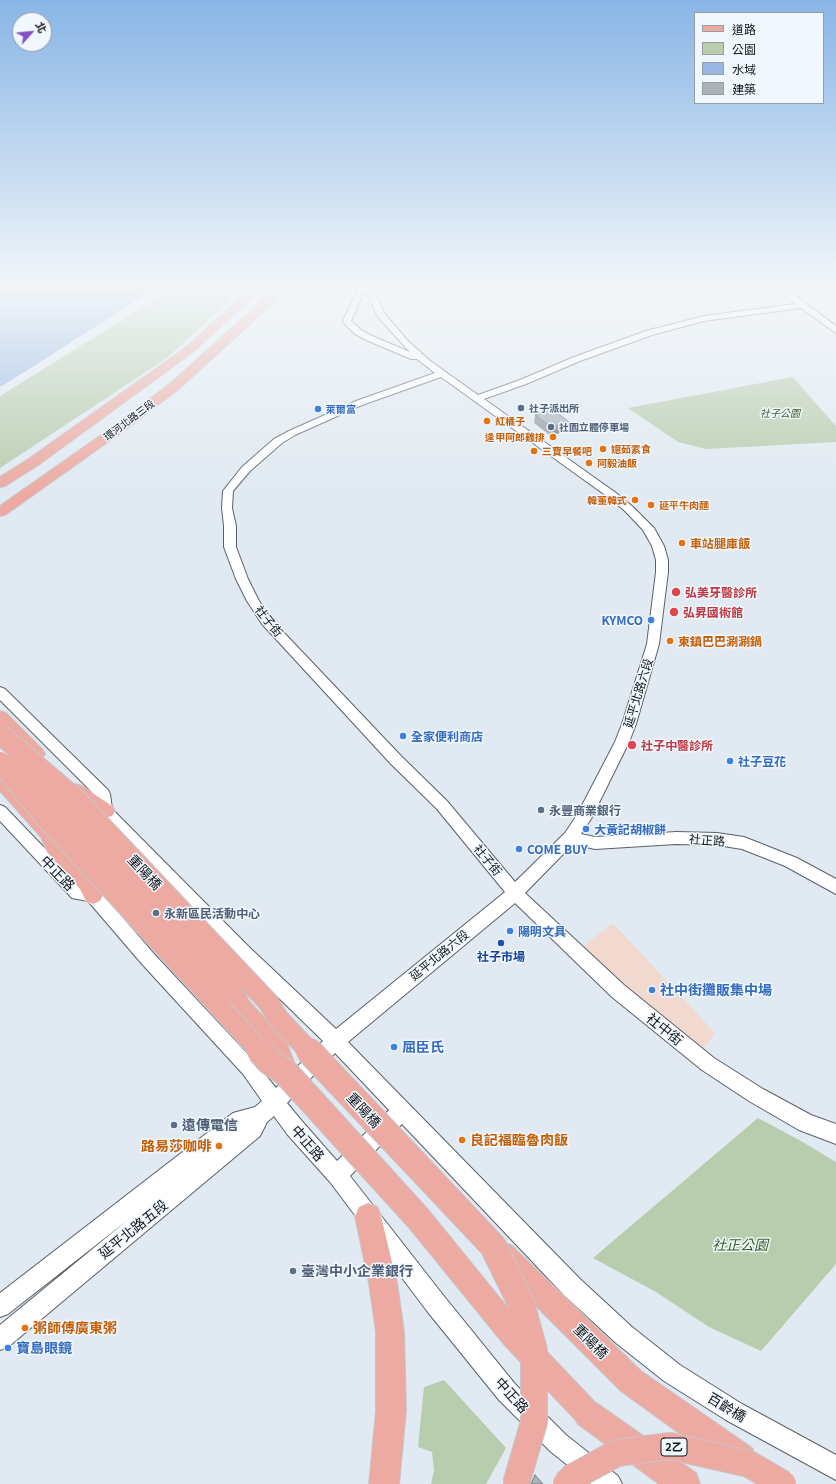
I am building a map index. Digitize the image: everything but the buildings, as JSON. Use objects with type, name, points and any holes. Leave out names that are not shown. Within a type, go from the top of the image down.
[{"type":"main road","name":"環河北路三段","points":[[0,483],[32,463],[159,373],[182,354]]},
{"type":"main road","points":[[0,503],[147,398],[197,354]]},
{"type":"main road","name":"環河北路三段","points":[[0,512],[125,424],[176,385],[210,354]]},
{"type":"main road","points":[[0,492],[131,402],[150,386],[159,373]]},
{"type":"main road","points":[[0,492],[20,476],[32,463]]},
{"type":"main road","points":[[0,717],[68,786],[97,806]]},
{"type":"main road","name":"重陽橋","points":[[0,734],[76,798],[268,1002],[278,1018],[493,1246],[531,1281],[631,1380],[749,1464]]},
{"type":"main road","points":[[0,747],[232,992],[241,1008],[279,1051],[286,1073]]},
{"type":"main road","points":[[0,762],[44,816],[264,1056],[286,1073],[418,1218],[514,1336],[588,1414],[685,1484]]},
{"type":"main road","points":[[0,779],[49,833],[54,846],[88,884],[93,895]]},
{"type":"main road","points":[[232,992],[278,1018]]},
{"type":"main road","points":[[368,1216],[383,1283],[390,1332],[391,1411],[384,1484]]},
{"type":"main road","points":[[493,1246],[521,1303],[534,1350],[534,1422],[516,1484]]},
{"type":"main road","name":"2乙","points":[[566,1484],[573,1476],[617,1453],[670,1446],[749,1464],[783,1484]]},
{"type":"street","name":"延平北路六段","points":[[408,354],[426,362]]},
{"type":"street","name":"延平北路六段","points":[[334,1042],[515,892],[570,837],[583,819],[622,742],[653,644],[662,560],[658,546],[648,528],[628,508],[426,362],[417,354]]},
{"type":"street","points":[[477,398],[523,382],[590,354]]},
{"type":"street","name":"社子街","points":[[442,373],[338,411],[278,441],[246,469],[228,491],[230,547],[253,601],[266,621],[396,760],[442,805],[515,892]]},
{"type":"street","points":[[0,692],[103,794],[97,806],[243,952],[315,1020],[334,1042],[402,1111],[336,1175]]},
{"type":"street","name":"中正路","points":[[0,811],[78,893],[93,895],[249,1068],[267,1108],[294,1128],[336,1175],[507,1392],[558,1443],[610,1484]]},
{"type":"street","name":"社正路","points":[[570,837],[595,843],[676,838],[717,839],[744,844],[791,862],[836,887]]},
{"type":"street","name":"社中街","points":[[515,892],[618,991],[708,1064],[756,1095],[806,1122],[836,1134]]},
{"type":"street","points":[[184,997],[243,952]]},
{"type":"street","name":"延平北路五段","points":[[0,1338],[253,1129],[267,1108],[334,1042]]},
{"type":"street","name":"延平北路五段","points":[[0,1306],[240,1120],[267,1108]]},
{"type":"street","name":"百齡橋","points":[[402,1111],[572,1287],[624,1335],[672,1373],[728,1408],[836,1468]]},
{"type":"shaded area","name":"社中街攤販集中場","points":[[613,923],[715,1033],[700,1054],[581,948]]},
{"type":"green space","points":[[67,354],[171,354],[0,468],[0,396]]},
{"type":"green space","name":"社子公園","points":[[793,377],[836,426],[836,442],[706,449],[678,442],[628,408]]},
{"type":"green space","name":"社正公園","points":[[758,1118],[836,1162],[836,1264],[761,1351],[709,1327],[656,1292],[593,1258]]},
{"type":"green space","points":[[444,1380],[506,1448],[486,1484],[431,1484],[434,1470],[432,1452],[418,1447],[424,1387]]},
{"type":"water","points":[[0,354],[52,354],[31,368],[0,387]]},
{"type":"place","name":"社子派出所","points":[[521,408]]},
{"type":"place","name":"萊爾富","points":[[318,409]]},
{"type":"place","name":"紅橘子","points":[[487,421]]},
{"type":"place","name":"社園立體停車場","points":[[551,427]]},
{"type":"place","name":"逢甲阿郎雞排","points":[[553,437]]},
{"type":"place","name":"嬑茹素食","points":[[603,449]]},
{"type":"place","name":"三寶早餐吧","points":[[534,451]]},
{"type":"place","name":"阿毅油飯","points":[[589,463]]},
{"type":"place","name":"韓董韓式","points":[[635,500]]},
{"type":"place","name":"延平牛肉麵","points":[[651,505]]},
{"type":"place","name":"車站腿庫飯","points":[[682,543]]},
{"type":"place","name":"弘美牙醫診所","points":[[676,592]]},
{"type":"place","name":"弘昇國術館","points":[[674,612]]},
{"type":"place","name":"KYMCO","points":[[651,620]]},
{"type":"place","name":"東鎮巴巴涮涮鍋","points":[[670,641]]},
{"type":"place","name":"全家便利商店","points":[[403,736]]},
{"type":"place","name":"社子中醫診所","points":[[632,745]]},
{"type":"place","name":"社子豆花","points":[[730,761]]},
{"type":"place","name":"永豐商業銀行","points":[[541,810]]},
{"type":"place","name":"大黃記胡椒餅","points":[[586,829]]},
{"type":"place","name":"COME BUY","points":[[519,849]]},
{"type":"place","name":"永新區民活動中心","points":[[156,913]]},
{"type":"place","name":"陽明文具","points":[[510,931]]},
{"type":"place","name":"社子市場","points":[[501,943]]},
{"type":"place","name":"社中街攤販集中場","points":[[652,990]]},
{"type":"place","name":"屈臣氏","points":[[394,1047]]},
{"type":"place","name":"遠傳電信","points":[[174,1125]]},
{"type":"place","name":"良記福臨魯肉飯","points":[[462,1140]]},
{"type":"place","name":"路易莎咖啡","points":[[219,1146]]},
{"type":"place","name":"臺灣中小企業銀行","points":[[293,1271]]},
{"type":"place","name":"粥師傅廣東粥","points":[[25,1328]]},
{"type":"place","name":"寶島眼鏡","points":[[8,1348]]}]
